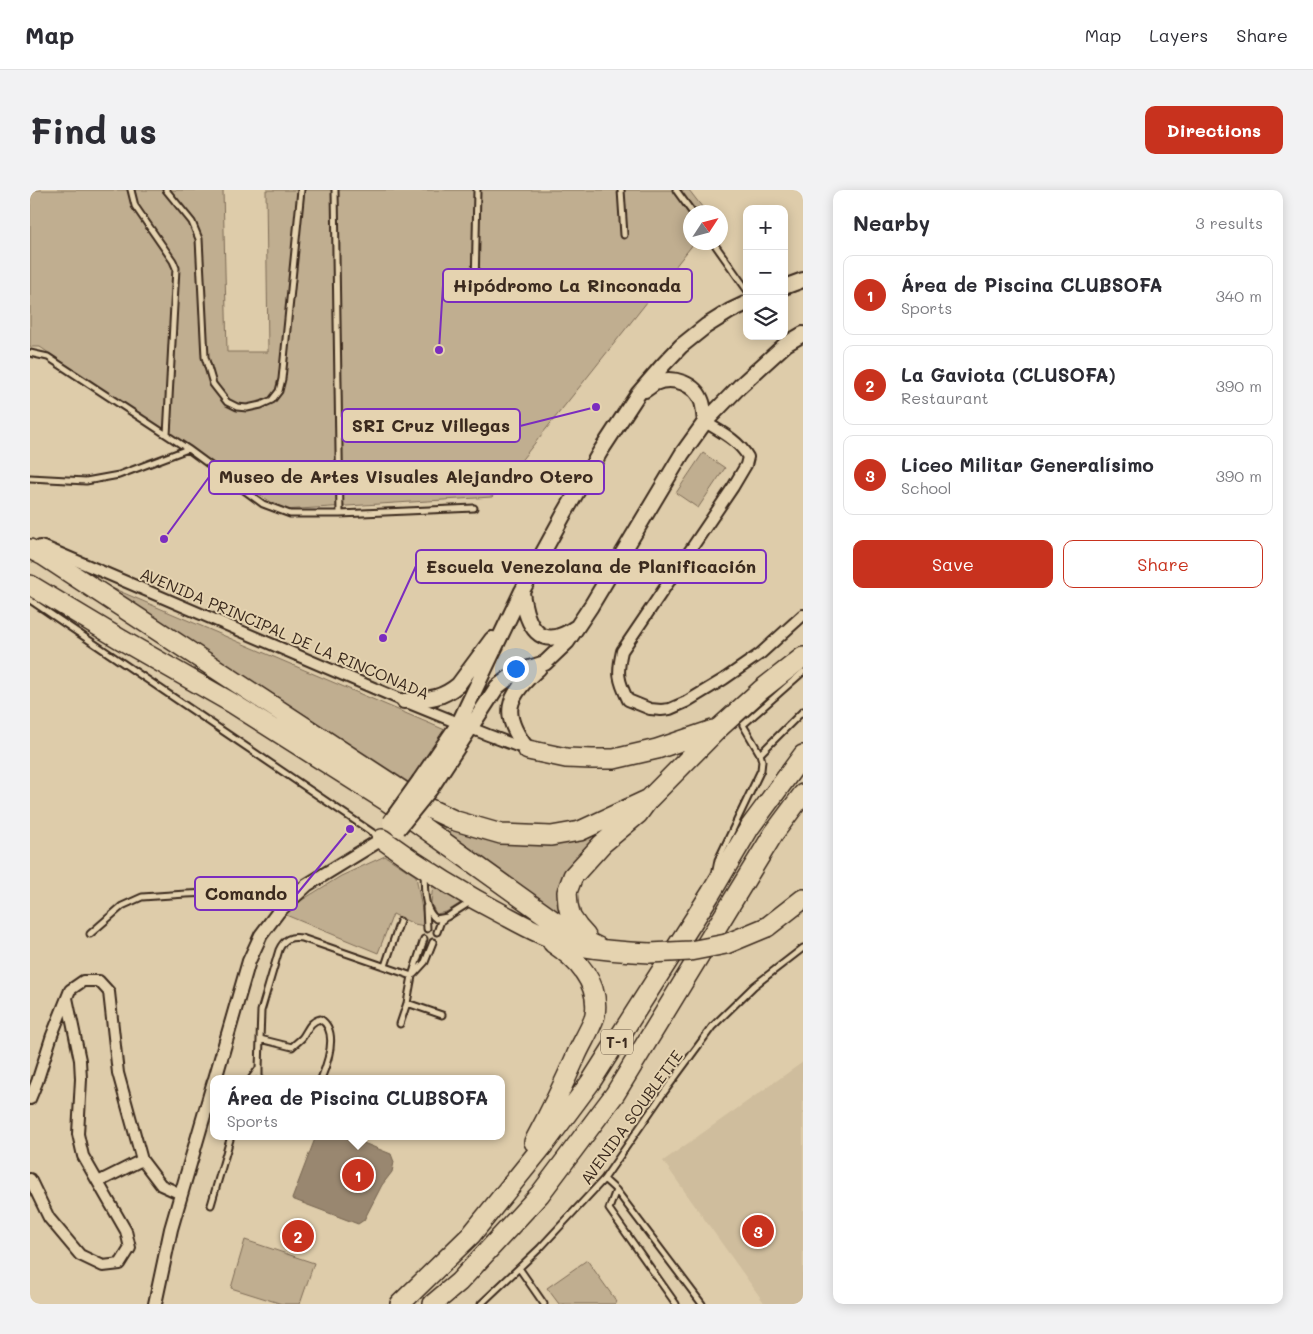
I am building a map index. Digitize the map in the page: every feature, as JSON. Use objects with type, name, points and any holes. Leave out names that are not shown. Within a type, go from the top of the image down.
[{"type":"highway","points":[[30,549],[44,556],[428,808],[456,821],[501,834],[551,836],[580,830],[649,799]]},
{"type":"highway","points":[[30,585],[232,703],[380,797],[572,934],[600,948]]},
{"type":"highway","points":[[600,948],[578,927],[571,917],[567,892],[573,876],[602,844],[638,814],[649,799],[719,728],[761,690],[803,657]]},
{"type":"highway","points":[[528,750],[566,758],[614,759],[657,748],[719,728]]},
{"type":"highway","name":"T-1","points":[[400,1304],[472,1235],[590,1083],[711,893],[750,827],[803,755]]},
{"type":"highway","name":"T-1","points":[[432,1304],[459,1282],[540,1194],[615,1094],[774,833],[803,794]]},
{"type":"highway","points":[[390,830],[423,869],[474,900],[537,933],[561,948],[580,964],[591,982],[595,998],[595,1016],[550,1112],[513,1182]]},
{"type":"highway","points":[[537,933],[577,946],[624,952],[690,951],[726,944],[767,927],[803,899]]},
{"type":"main road","points":[[793,283],[803,273]]},
{"type":"main road","points":[[465,725],[506,624],[522,591],[595,460],[638,394],[682,346],[706,326],[743,305]]},
{"type":"main road","points":[[528,750],[519,738],[509,713],[515,693],[525,680],[568,642],[682,454],[705,422],[740,386],[786,344],[803,324]]},
{"type":"main road","points":[[786,344],[803,334]]},
{"type":"main road","points":[[638,394],[655,383],[662,381],[678,381],[687,384],[694,388],[702,403],[705,422]]},
{"type":"main road","points":[[522,591],[524,608],[530,626],[536,633],[543,636],[560,636],[579,626]]},
{"type":"main road","points":[[404,700],[431,699],[452,690],[506,624]]},
{"type":"main road","points":[[390,830],[426,784],[465,725],[497,687],[526,669],[545,663]]},
{"type":"street","points":[[705,422],[740,445],[748,457],[746,465],[733,488],[622,651],[618,670],[622,687],[628,700],[650,709],[661,710],[670,709],[686,702],[760,654],[803,615]]},
{"type":"street","name":"AVENIDA PRINCIPAL DE LA RINCONADA","points":[[30,544],[47,548],[404,700],[528,750]]},
{"type":"street","points":[[216,1075],[249,961],[261,935],[279,911],[307,885],[390,830]]},
{"type":"street","points":[[30,1099],[70,990],[83,982],[99,981],[109,992],[118,1073],[142,1160],[162,1185],[181,1194]]},
{"type":"street","points":[[30,1179],[49,1218],[80,1255],[103,1266],[120,1264],[130,1248],[126,1231],[83,1156],[78,1134],[81,1079],[80,1060],[67,998]]},
{"type":"street","points":[[154,1304],[181,1194],[210,1097]]},
{"type":"street","points":[[98,1182],[142,1160]]},
{"type":"lane","points":[[130,190],[135,206],[176,268],[167,435]]},
{"type":"lane","points":[[166,190],[192,222],[199,239],[205,357],[213,384],[227,402],[237,407],[247,408],[262,405],[272,400],[279,391],[282,379],[301,190]]},
{"type":"lane","points":[[335,190],[340,514]]},
{"type":"lane","points":[[475,288],[477,190]]},
{"type":"lane","points":[[621,190],[624,235]]},
{"type":"lane","points":[[676,190],[687,205]]},
{"type":"lane","points":[[719,250],[743,284]]},
{"type":"lane","points":[[30,353],[48,357],[188,449],[263,504],[290,514],[340,514],[474,508]]},
{"type":"lane","points":[[30,478],[86,481],[119,475],[188,449]]},
{"type":"lane","points":[[30,600],[390,830]]},
{"type":"lane","points":[[711,893],[718,860],[761,770],[762,761],[760,754],[743,725],[803,672]]},
{"type":"lane","points":[[760,754],[803,711]]},
{"type":"lane","points":[[423,869],[428,930]]},
{"type":"lane","points":[[90,934],[122,906],[142,898],[261,891],[307,885]]},
{"type":"lane","points":[[437,932],[441,921],[474,900]]},
{"type":"lane","points":[[426,904],[436,919],[448,917]]},
{"type":"lane","points":[[385,966],[400,921]]},
{"type":"lane","points":[[260,1075],[261,1010],[279,950],[282,943],[289,938],[302,938],[412,976]]},
{"type":"lane","points":[[400,1024],[424,939]]},
{"type":"lane","points":[[412,976],[425,962],[433,942]]},
{"type":"lane","name":"AVENIDA SOUBLETTE","points":[[481,1304],[540,1248],[604,1179],[712,1027],[754,986],[803,948]]},
{"type":"lane","points":[[407,1003],[442,1016]]},
{"type":"lane","points":[[260,1039],[292,1047],[302,1038],[314,1021],[320,1019],[329,1028],[330,1038],[328,1060],[322,1075]]},
{"type":"lane","points":[[254,1075],[259,1068]]},
{"type":"lane","points":[[211,1205],[230,1140]]},
{"type":"lane","points":[[604,1179],[616,1190],[702,1304]]},
{"type":"lane","points":[[616,1190],[609,1209],[676,1304]]},
{"type":"lane","points":[[519,1268],[544,1304]]},
{"type":"shaded area","points":[[30,190],[223,190],[227,352],[268,352],[266,190],[689,190],[701,205],[683,205],[683,250],[688,250],[492,497],[283,510],[40,347],[30,347]]},
{"type":"shaded area","points":[[703,453],[725,468],[698,508],[676,493]]},
{"type":"shaded area","points":[[105,585],[445,730],[410,783]]},
{"type":"shaded area","points":[[628,815],[586,852],[569,924],[421,816],[496,842]]},
{"type":"shaded area","points":[[385,856],[416,876],[425,926],[414,924],[393,914],[378,953],[281,913],[341,876]]},
{"type":"shaded area","points":[[433,883],[464,901],[446,912],[436,914],[431,903]]},
{"type":"shaded area","points":[[803,1062],[803,1302],[799,1304],[765,1304],[663,1161]]},
{"type":"shaded area","points":[[314,1140],[356,1140],[391,1154],[394,1162],[392,1172],[382,1185],[364,1220],[358,1224],[292,1199]]},
{"type":"shaded area","points":[[245,1240],[314,1263],[300,1304],[282,1304],[231,1288]]},
{"type":"shaded area","points":[[587,1260],[617,1302],[614,1304],[559,1304],[547,1288]]},
{"type":"place","name":"Hipódromo La Rinconada","points":[[439,350]]},
{"type":"place","name":"SRI Cruz Villegas","points":[[596,407]]},
{"type":"place","name":"Museo de Artes Visuales Alejandro Otero","points":[[164,539]]},
{"type":"place","name":"Escuela Venezolana de Planificación","points":[[383,638]]},
{"type":"place","name":"Comando","points":[[350,829]]},
{"type":"place","name":"Área de Piscina CLUBSOFA","points":[[358,1175]]},
{"type":"place","name":"Liceo Militar Generalísimo","points":[[758,1231]]},
{"type":"place","name":"La Gaviota (CLUSOFA)","points":[[298,1236]]}]
